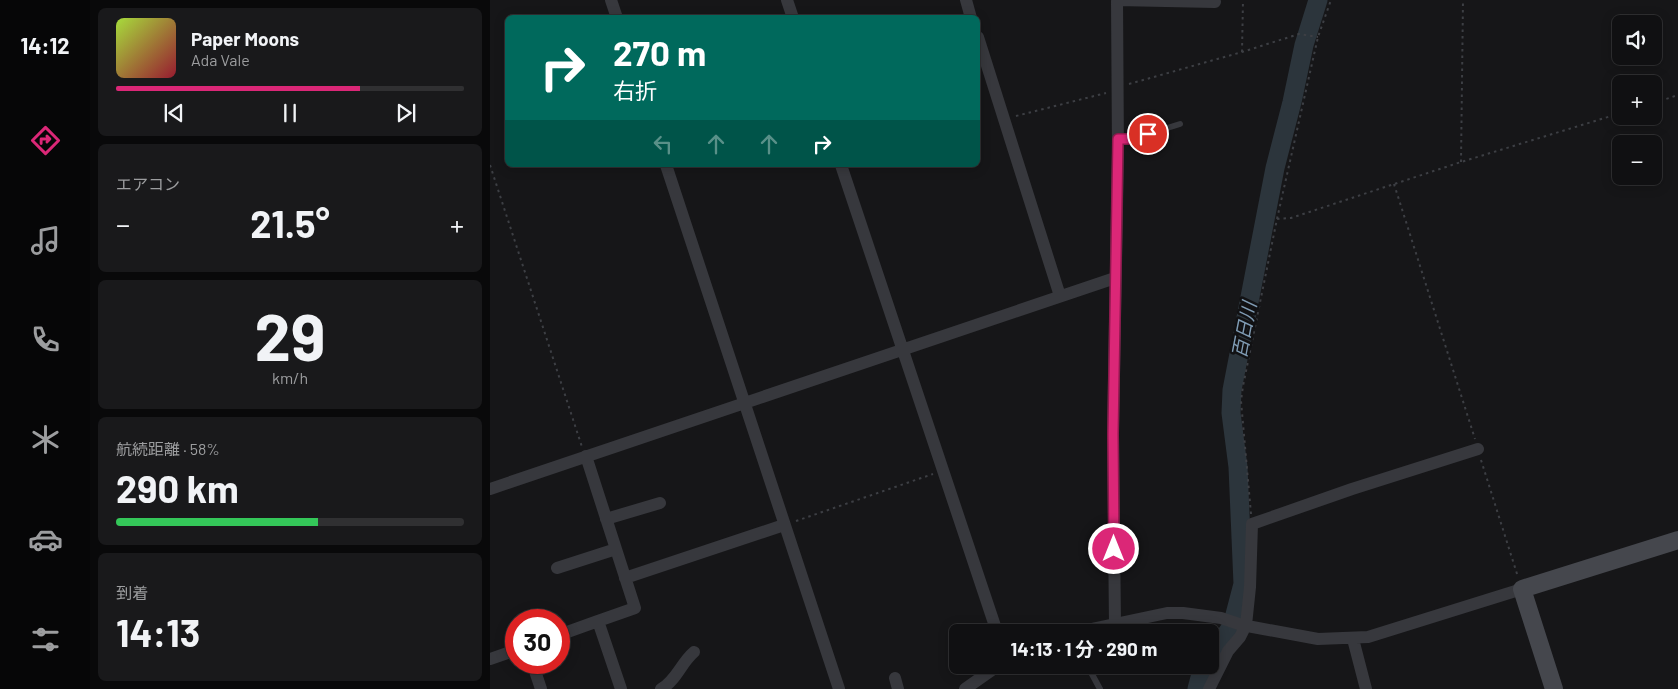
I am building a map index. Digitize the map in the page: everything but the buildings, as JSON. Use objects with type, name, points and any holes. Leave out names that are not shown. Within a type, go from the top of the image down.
[{"type":"street","points":[[612,0],[616,15]]},
{"type":"street","points":[[787,0],[792,15]]},
{"type":"street","points":[[966,0],[970,15]]},
{"type":"street","points":[[1115,624],[1113,434],[1118,139],[1117,0],[1216,2]]},
{"type":"street","points":[[980,44],[1060,296]]},
{"type":"street","points":[[667,167],[839,689]]},
{"type":"street","points":[[842,167],[994,624]]},
{"type":"street","points":[[490,489],[1115,278]]},
{"type":"street","points":[[1209,689],[1228,651],[1240,637],[1244,625],[1250,587],[1252,524],[1352,489],[1478,449]]},
{"type":"street","points":[[570,631],[635,608],[586,456]]},
{"type":"street","points":[[606,519],[660,503]]},
{"type":"street","points":[[625,578],[784,525]]},
{"type":"street","points":[[1119,624],[1167,613],[1183,613],[1221,618],[1244,625],[1318,639],[1368,637],[1678,540]]},
{"type":"street","points":[[557,568],[616,549]]},
{"type":"street","points":[[1522,589],[1554,689]]},
{"type":"street","points":[[598,621],[621,689]]},
{"type":"street","points":[[1354,639],[1366,689]]},
{"type":"street","points":[[661,689],[669,685],[687,658],[694,652]]},
{"type":"street","points":[[490,659],[505,654]]},
{"type":"street","points":[[536,674],[541,689]]},
{"type":"street","points":[[964,689],[986,674]]},
{"type":"lane","points":[[1118,139],[1132,139],[1180,124]]},
{"type":"lane","points":[[1092,674],[1100,689]]},
{"type":"path","points":[[1242,52],[1243,0]]},
{"type":"path","points":[[1252,524],[1241,401],[1277,219],[1318,37],[1331,0]]},
{"type":"path","points":[[1460,162],[1463,0]]},
{"type":"path","points":[[1003,119],[1108,92],[1118,87],[1299,34],[1318,37]]},
{"type":"path","points":[[1662,101],[1678,96]]},
{"type":"path","points":[[1277,219],[1292,218],[1460,162],[1612,116]]},
{"type":"path","points":[[490,165],[586,456]]},
{"type":"path","points":[[1394,184],[1522,589]]},
{"type":"path","points":[[784,525],[943,471]]},
{"type":"waterway","name":"百日川","points":[[1219,645],[1232,626],[1243,584],[1238,467],[1231,413],[1232,390],[1275,168],[1304,45],[1318,0]]},
{"type":"waterway","name":"百日川","points":[[1197,689],[1201,674]]},
{"type":"route","points":[[1114,549],[1113,434],[1118,139],[1132,139],[1148,134]]}]
